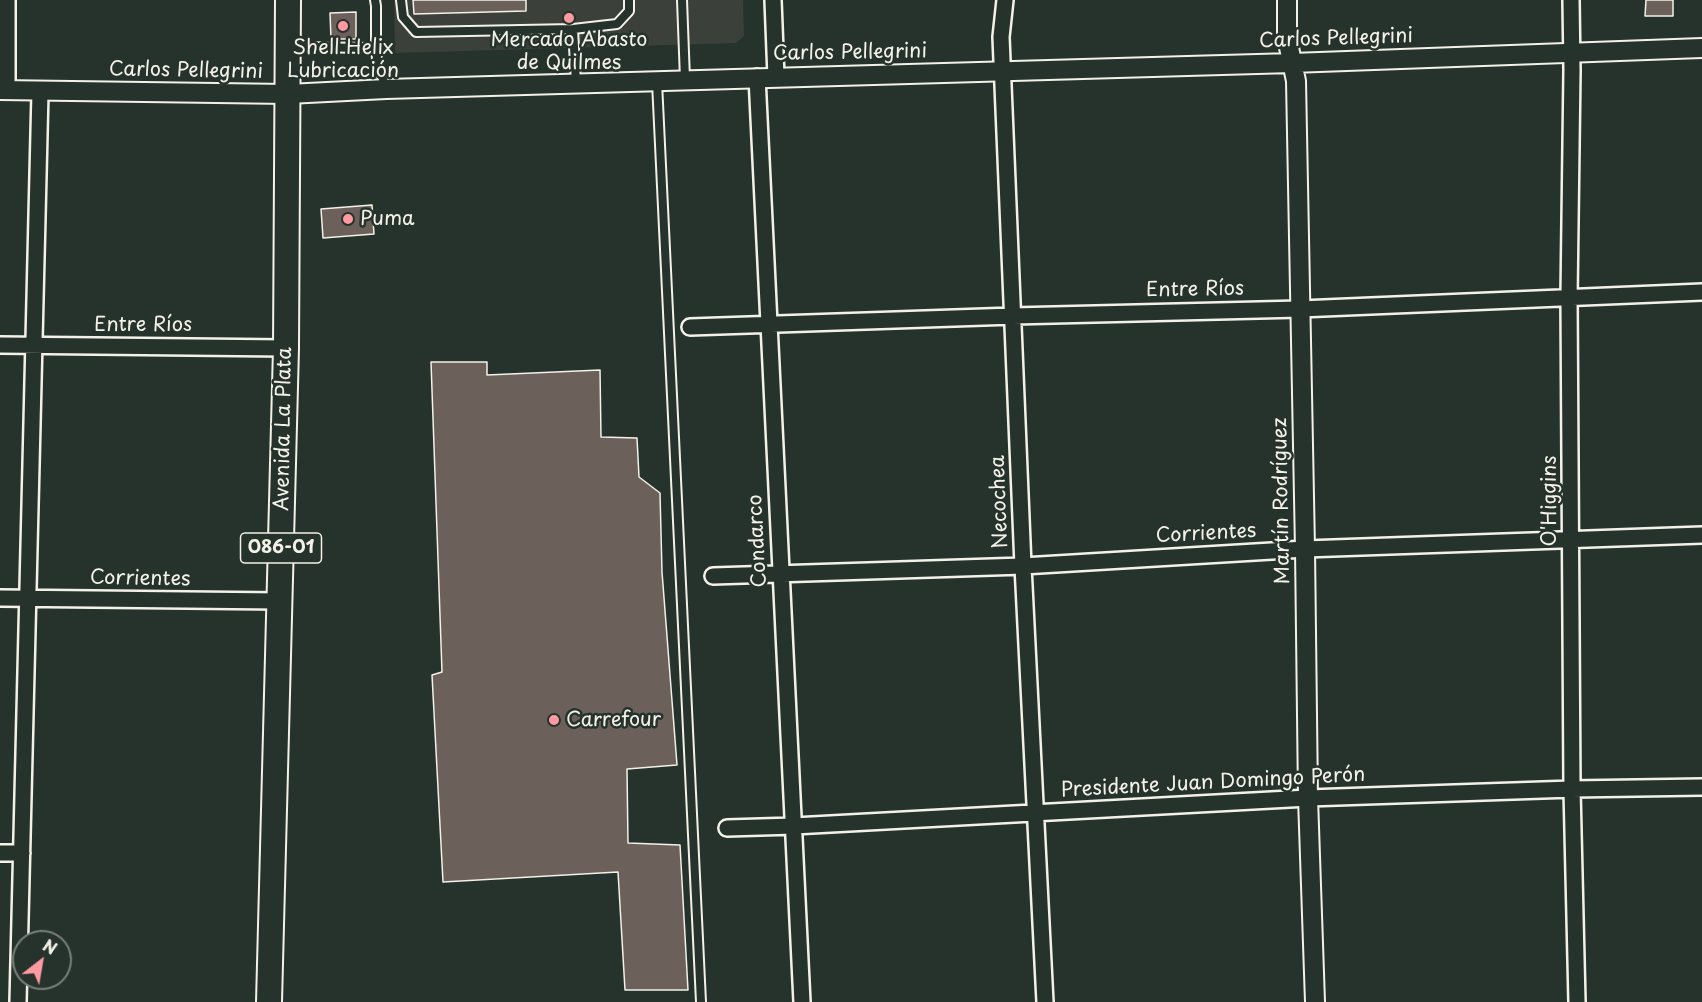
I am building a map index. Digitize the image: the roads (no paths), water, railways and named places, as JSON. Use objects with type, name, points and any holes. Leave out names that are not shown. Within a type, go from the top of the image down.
[{"type":"main road","name":"Avenida La Plata","points":[[269,1002],[286,348],[288,0]]},
{"type":"street","points":[[4,90],[7,0]]},
{"type":"street","points":[[773,0],[776,77]]},
{"type":"street","name":"Necochea","points":[[1005,0],[1001,37],[1023,566],[1045,1002]]},
{"type":"street","name":"Martín Rodríguez","points":[[1287,0],[1287,38],[1296,81],[1308,798],[1315,1002]]},
{"type":"street","name":"O'Higgins","points":[[1571,0],[1569,297],[1572,789],[1577,1002]]},
{"type":"street","name":"Carlos Pellegrini","points":[[4,90],[288,94],[685,79],[1003,72],[1702,48]]},
{"type":"street","name":"Condarco","points":[[757,77],[802,1002]]},
{"type":"street","points":[[18,1002],[40,92]]},
{"type":"street","name":"Entre Ríos","points":[[690,327],[1300,309],[1702,292]]},
{"type":"street","name":"Entre Ríos","points":[[0,345],[286,348]]},
{"type":"street","name":"Corrientes","points":[[714,576],[1023,566],[1305,549],[1702,535]]},
{"type":"street","name":"Corrientes","points":[[0,598],[280,601]]},
{"type":"street","name":"Presidente Juan Domingo Perón","points":[[727,828],[1308,798],[1702,787]]},
{"type":"street","points":[[0,853],[22,853]]},
{"type":"lane","points":[[375,0],[376,59],[386,89]]},
{"type":"lane","points":[[401,0],[403,17],[416,32],[573,29],[617,24],[629,11],[629,0]]},
{"type":"lane","points":[[682,0],[685,79]]},
{"type":"lane","points":[[573,29],[576,83]]},
{"type":"lane","points":[[289,47],[376,48]]},
{"type":"lane","points":[[657,80],[701,1002]]},
{"type":"place","name":"Mercado Abasto de Quilmes","points":[[569,18]]},
{"type":"place","name":"Shell Helix Lubricación","points":[[343,26]]},
{"type":"place","name":"Puma","points":[[348,219]]},
{"type":"place","name":"Carrefour","points":[[554,720]]}]
